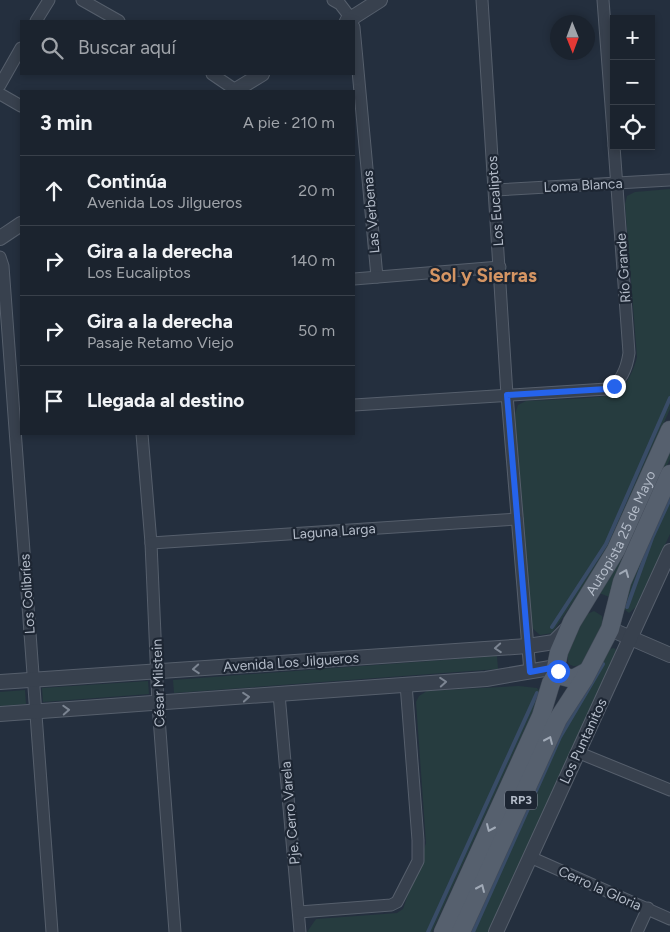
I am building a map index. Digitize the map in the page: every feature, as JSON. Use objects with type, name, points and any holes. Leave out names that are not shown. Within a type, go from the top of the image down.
[{"type":"main road","name":"Autopista 25 de Mayo","points":[[581,607],[599,581],[616,550],[670,430]]},
{"type":"main road","name":"Autopista 25 de Mayo","points":[[612,625],[624,576],[670,474]]},
{"type":"main road","points":[[581,607],[590,602],[605,604],[610,610],[612,625]]},
{"type":"main road","name":"RP3","points":[[443,932],[541,716],[557,669],[558,652],[581,607]]},
{"type":"main road","name":"RP3","points":[[461,932],[558,720],[588,671],[612,625]]},
{"type":"main road","points":[[557,669],[562,676],[573,679],[588,671]]},
{"type":"street","points":[[37,20],[48,0]]},
{"type":"street","points":[[82,0],[117,20]]},
{"type":"street","points":[[333,0],[340,4],[350,20]]},
{"type":"street","points":[[354,20],[380,0]]},
{"type":"street","name":"Los Eucaliptos","points":[[482,0],[507,395],[530,672]]},
{"type":"street","name":"Río Grande","points":[[603,0],[611,105]]},
{"type":"street","points":[[0,85],[20,50]]},
{"type":"street","name":"Las Verbenas","points":[[355,61],[377,277]]},
{"type":"street","points":[[213,75],[235,90]]},
{"type":"street","points":[[238,90],[260,75]]},
{"type":"street","points":[[0,94],[20,105]]},
{"type":"street","name":"Río Grande","points":[[507,395],[607,389],[614,386],[628,365],[629,353],[614,150]]},
{"type":"street","name":"Loma Blanca","points":[[495,190],[670,180]]},
{"type":"street","points":[[0,238],[20,225]]},
{"type":"street","name":"Los Colibríes","points":[[0,257],[3,266],[52,932]]},
{"type":"street","points":[[355,279],[500,267]]},
{"type":"street","points":[[355,406],[507,395]]},
{"type":"street","name":"César Milstein","points":[[142,435],[151,543],[158,704],[175,932]]},
{"type":"street","name":"Laguna Larga","points":[[151,543],[517,519]]},
{"type":"street","name":"Los Puntanitos","points":[[496,932],[670,551]]},
{"type":"street","name":"Avenida Los Jilgueros","points":[[0,682],[528,646],[554,642],[559,639],[572,622]]},
{"type":"street","points":[[612,625],[631,637],[670,655]]},
{"type":"street","points":[[0,714],[486,679],[557,669]]},
{"type":"street","points":[[299,912],[397,902],[418,860],[406,684]]},
{"type":"street","name":"Pje. Cerro Varela","points":[[279,694],[300,932]]},
{"type":"street","points":[[577,752],[670,790]]},
{"type":"street","name":"Cerro la Gloria","points":[[530,857],[670,919]]},
{"type":"street","points":[[638,932],[648,908]]},
{"type":"green space","points":[[670,189],[670,409],[605,555],[552,633],[540,635],[532,628],[515,414],[518,405],[526,401],[609,395],[616,393],[627,382],[637,357],[625,204],[627,196],[635,192]]},
{"type":"green space","points":[[670,447],[670,459],[619,571],[612,598],[599,593],[615,568]]},
{"type":"green space","points":[[670,490],[670,534],[636,607],[629,613],[624,609],[624,598]]},
{"type":"green space","points":[[594,611],[602,616],[603,625],[584,663],[572,666],[568,663],[568,654],[585,615]]},
{"type":"green space","points":[[614,648],[616,650],[616,657],[490,932],[469,932],[554,742],[604,657],[610,649]]},
{"type":"green space","points":[[497,656],[498,669],[174,693],[173,680]]},
{"type":"green space","points":[[148,681],[149,694],[43,702],[42,688]]},
{"type":"green space","points":[[519,686],[537,688],[540,692],[539,698],[432,932],[307,932],[316,919],[397,913],[403,909],[426,843],[416,702],[419,696],[427,691]]},
{"type":"green space","points":[[25,690],[26,704],[0,706],[0,692]]},
{"type":"waterway","points":[[552,627],[606,544],[670,398]]},
{"type":"waterway","points":[[627,607],[652,538],[670,499]]},
{"type":"waterway","points":[[473,932],[560,737],[603,664]]},
{"type":"waterway","points":[[428,932],[537,693]]},
{"type":"district","name":"Sol y Sierras","points":[[483,275]]},
{"type":"route","points":[[558,671],[556,667],[530,672],[507,395],[607,389],[614,386]]}]
